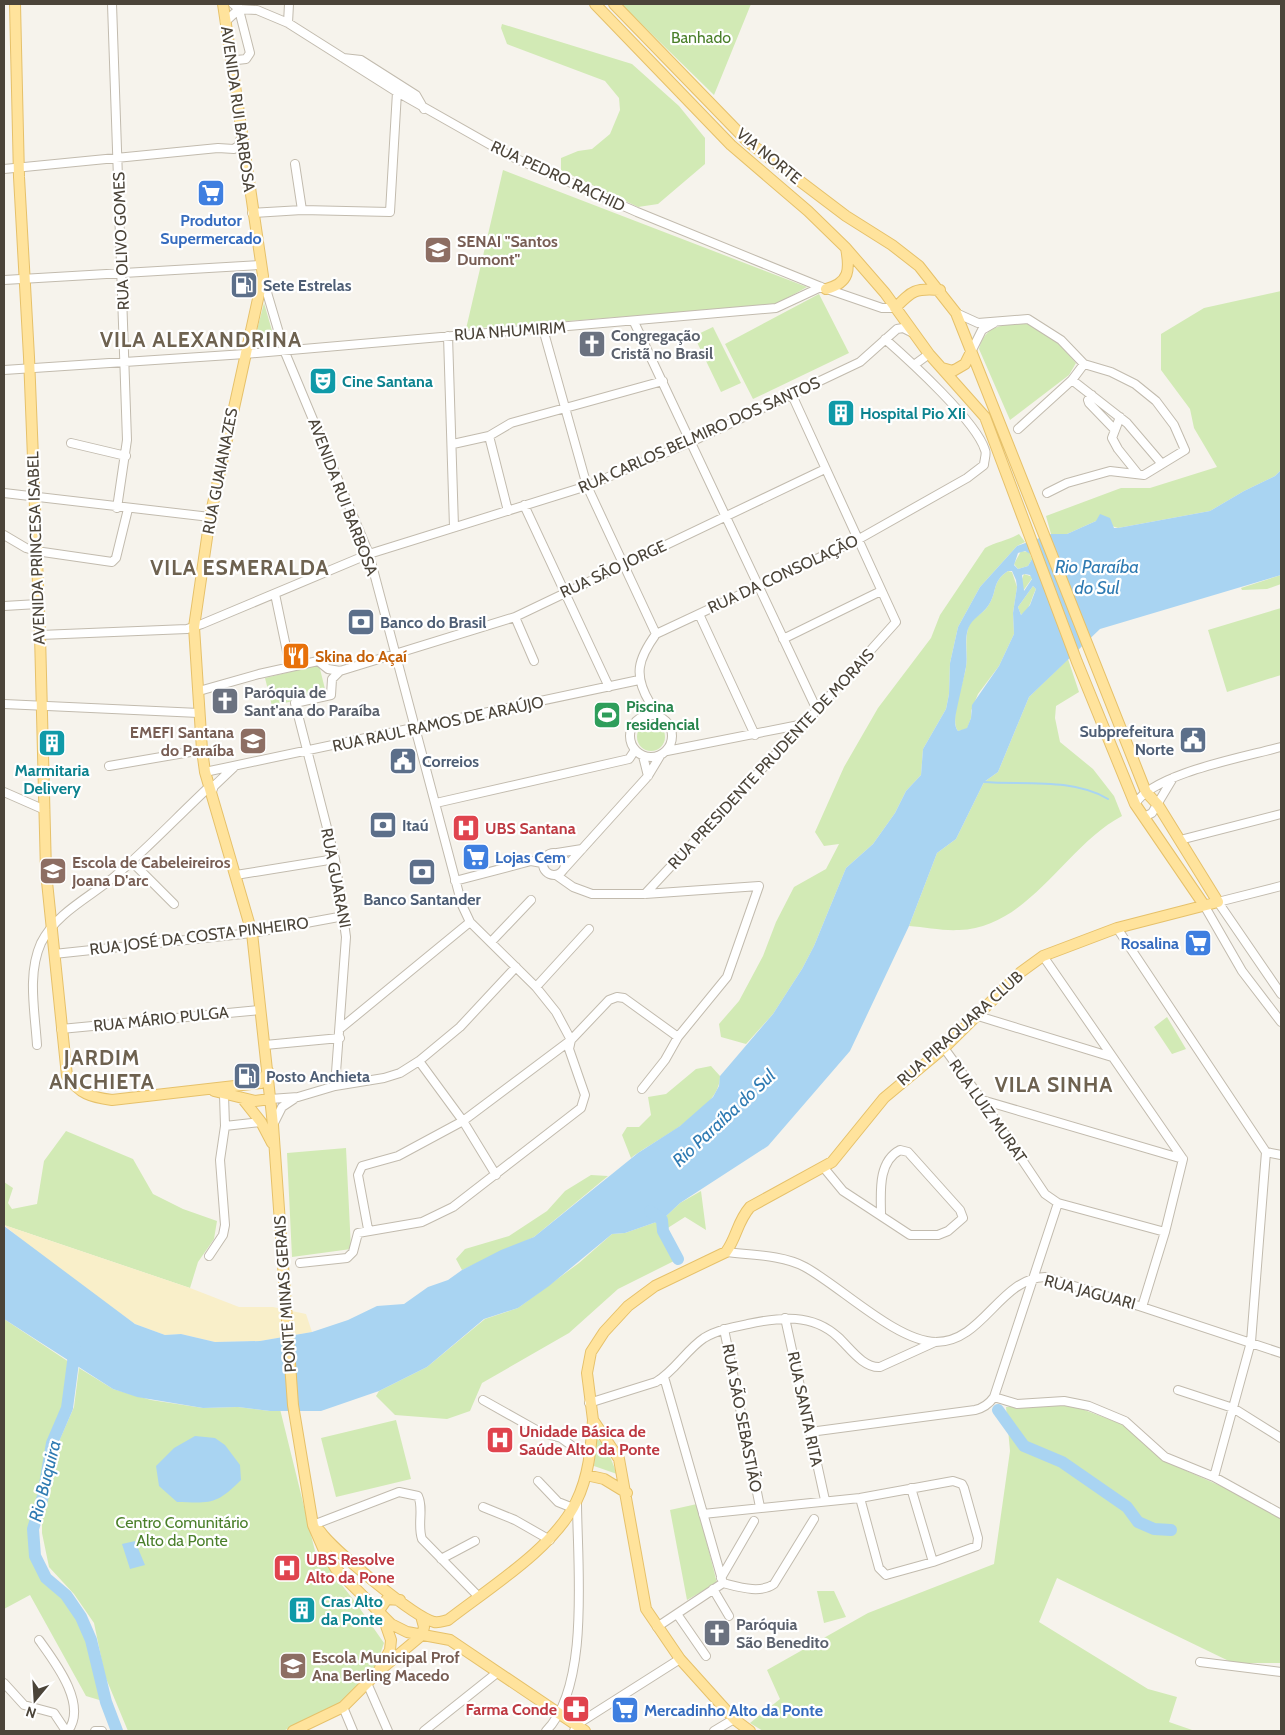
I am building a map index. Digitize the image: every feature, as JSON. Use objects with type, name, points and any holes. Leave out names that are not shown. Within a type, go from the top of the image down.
[{"type":"main road","name":"AVENIDA PRINCESA ISABEL","points":[[15,4],[19,168],[40,635],[46,872],[67,1076],[76,1088],[92,1098],[112,1100],[211,1090]]},
{"type":"main road","name":"AVENIDA RUI BARBOSA","points":[[223,4],[229,57],[262,276]]},
{"type":"main road","name":"VIA NORTE","points":[[595,4],[731,145],[808,211],[845,247],[895,308],[928,354],[985,418],[1005,452]]},
{"type":"main road","name":"VIA NORTE","points":[[614,4],[747,141],[846,216],[899,250],[919,266],[940,290],[956,313],[1005,452]]},
{"type":"main road","points":[[823,288],[838,286],[846,277],[849,266],[845,247]]},
{"type":"main road","name":"RUA GUAIANAZES","points":[[252,932],[206,772],[202,750],[194,627],[210,517],[262,276]]},
{"type":"main road","points":[[895,308],[910,292],[921,288],[940,290]]},
{"type":"main road","points":[[942,368],[953,371],[965,364],[971,352]]},
{"type":"main road","points":[[1005,452],[1016,463],[1091,658],[1146,792],[1158,805],[1218,902]]},
{"type":"main road","points":[[1005,452],[1077,662],[1135,804],[1204,906]]},
{"type":"main road","name":"RUA PIRAQUARA CLUB","points":[[726,1252],[732,1244],[740,1218],[750,1208],[824,1168],[884,1098],[944,1048],[1021,972],[1043,956],[1117,928],[1218,902]]},
{"type":"main road","name":"PONTE MINAS GERAIS","points":[[252,932],[273,1125],[293,1405],[314,1523]]},
{"type":"main road","points":[[211,1090],[260,1083],[268,1070]]},
{"type":"main road","points":[[211,1090],[224,1095],[261,1101],[270,1100]]},
{"type":"main road","points":[[242,1098],[261,1122],[274,1148]]},
{"type":"main road","points":[[314,1523],[327,1541],[344,1557],[421,1616],[438,1622],[448,1620],[550,1540],[575,1504],[586,1475],[591,1450],[593,1420],[589,1403],[587,1374],[591,1352],[604,1332],[628,1306],[656,1286],[726,1252]]},
{"type":"main road","points":[[593,1420],[619,1459],[627,1493],[646,1609],[680,1659],[734,1719],[750,1731]]},
{"type":"main road","points":[[586,1475],[604,1479],[627,1493]]},
{"type":"main road","points":[[314,1523],[323,1548],[336,1569],[380,1614],[398,1628],[450,1640],[578,1729]]},
{"type":"main road","points":[[378,1672],[390,1650],[391,1640],[380,1614],[386,1599],[401,1600]]},
{"type":"main road","points":[[293,1731],[343,1707],[378,1672],[422,1635],[424,1627],[421,1616]]},
{"type":"main road","points":[[448,1620],[445,1630],[450,1640]]},
{"type":"street","name":"RUA OLIVO GOMES","points":[[112,4],[122,272],[126,456],[117,508]]},
{"type":"street","points":[[229,57],[237,60],[246,59],[250,53],[239,7],[233,4]]},
{"type":"street","points":[[288,4],[288,23]]},
{"type":"street","points":[[225,22],[239,7]]},
{"type":"street","name":"RUA PEDRO RACHID","points":[[239,7],[256,10],[288,23],[424,109],[510,156],[637,212],[823,288],[882,308],[895,308]]},
{"type":"street","points":[[342,58],[361,60],[416,95],[424,109]]},
{"type":"street","points":[[252,213],[302,210],[390,212],[397,92]]},
{"type":"street","points":[[4,169],[218,148],[234,149],[240,145],[241,137]]},
{"type":"street","points":[[295,164],[302,210]]},
{"type":"street","points":[[4,280],[260,265]]},
{"type":"street","name":"AVENIDA RUI BARBOSA","points":[[262,276],[284,350],[369,554],[462,904],[470,922],[536,986],[556,1012],[570,1040],[569,1049],[585,1095],[581,1108],[496,1175]]},
{"type":"street","name":"RUA NHUMIRIM","points":[[4,370],[245,354],[634,322],[776,308],[823,288]]},
{"type":"street","points":[[956,313],[978,322],[1028,319],[1061,340],[1084,364],[1111,372],[1135,384],[1156,401],[1174,425],[1185,450],[1144,475],[1110,471],[1067,483],[1047,493]]},
{"type":"street","points":[[634,322],[817,710]]},
{"type":"street","points":[[971,352],[982,330],[996,322]]},
{"type":"street","name":"RUA CARLOS BELMIRO DOS SANTOS","points":[[40,635],[194,627],[369,554],[587,486],[691,442],[860,362],[897,329],[903,328],[911,332]]},
{"type":"street","points":[[542,329],[587,486],[656,634],[646,649],[640,664],[639,680],[656,716]]},
{"type":"street","points":[[448,336],[454,527]]},
{"type":"street","points":[[885,339],[914,365],[928,354]]},
{"type":"street","points":[[1018,429],[1072,380],[1084,364]]},
{"type":"street","name":"RUA DA CONSOLAÇÃO","points":[[656,634],[859,539],[967,478],[984,465],[986,452],[976,432],[914,365]]},
{"type":"street","points":[[1072,380],[1120,418],[1162,464]]},
{"type":"street","points":[[452,444],[489,436],[511,423],[662,382]]},
{"type":"street","points":[[783,639],[882,590],[792,395]]},
{"type":"street","points":[[1092,396],[1088,401],[1115,430]]},
{"type":"street","points":[[1120,418],[1112,438],[1138,474]]},
{"type":"street","points":[[489,436],[508,511]]},
{"type":"street","points":[[71,443],[126,456]]},
{"type":"street","name":"RUA SÃO JORGE","points":[[340,671],[515,617],[825,469]]},
{"type":"street","points":[[4,493],[117,508],[210,517]]},
{"type":"street","points":[[524,505],[609,687]]},
{"type":"street","points":[[4,535],[26,548],[36,551],[106,563],[112,562],[116,558],[128,509]]},
{"type":"street","name":"RUA PRESIDENTE PRUDENTE DE MORAIS","points":[[645,894],[817,710],[896,622],[882,590]]},
{"type":"street","points":[[275,594],[290,666]]},
{"type":"street","points":[[4,606],[38,604]]},
{"type":"street","points":[[700,614],[754,735]]},
{"type":"street","points":[[515,617],[534,661]]},
{"type":"street","points":[[199,691],[290,666],[318,661],[333,670],[340,671]]},
{"type":"street","points":[[323,665],[331,686]]},
{"type":"street","points":[[331,686],[332,679],[340,671]]},
{"type":"street","name":"RUA RAUL RAMOS DE ARAÚJO","points":[[206,772],[639,680]]},
{"type":"street","name":"RUA GUARANI","points":[[331,686],[332,692],[328,697],[295,703],[335,859],[344,916],[346,936],[341,1028],[335,1086]]},
{"type":"street","points":[[646,715],[650,703]]},
{"type":"street","points":[[4,704],[199,713]]},
{"type":"street","points":[[556,875],[564,869],[648,776],[672,743],[672,733],[663,719],[646,715],[632,726],[630,734],[631,743],[635,750],[643,756],[648,776]]},
{"type":"street","points":[[643,756],[663,754],[804,724]]},
{"type":"street","points":[[1135,804],[1157,784],[1175,777],[1281,747]]},
{"type":"street","points":[[109,766],[202,750]]},
{"type":"street","points":[[436,803],[629,759],[635,750]]},
{"type":"street","points":[[37,1044],[33,984],[34,970],[41,943],[52,925],[132,861],[236,766]]},
{"type":"street","points":[[1144,817],[1152,813],[1175,777]]},
{"type":"street","points":[[4,792],[45,810]]},
{"type":"street","points":[[1180,840],[1281,814]]},
{"type":"street","points":[[542,863],[548,854],[582,849]]},
{"type":"street","points":[[558,853],[564,858],[564,869]]},
{"type":"street","points":[[236,875],[335,859]]},
{"type":"street","points":[[132,861],[174,904]]},
{"type":"street","points":[[455,881],[530,861],[542,863]]},
{"type":"street","points":[[542,863],[546,873],[556,875],[573,887],[592,894],[645,894],[758,886],[726,976],[678,1037],[666,1060],[642,1089]]},
{"type":"street","points":[[1280,886],[1218,902],[1281,994]]},
{"type":"street","points":[[491,942],[530,900]]},
{"type":"street","points":[[1204,906],[1242,971],[1281,1022]]},
{"type":"street","name":"RUA JOSÉ DA COSTA PINHEIRO","points":[[54,954],[252,932],[344,916]]},
{"type":"street","points":[[341,1028],[470,922]]},
{"type":"street","points":[[1117,928],[1266,1152],[1251,1342],[1214,1476]]},
{"type":"street","points":[[536,986],[589,929]]},
{"type":"street","points":[[1043,956],[1183,1159],[1165,1232],[1142,1307]]},
{"type":"street","points":[[270,1100],[298,1097],[335,1086],[384,1078],[400,1072],[418,1061],[460,1027],[516,967]]},
{"type":"street","points":[[368,1229],[359,1171],[364,1165],[398,1156],[463,1121],[570,1040],[609,1000],[617,997],[624,998],[678,1037]]},
{"type":"street","name":"RUA MÁRIO PULGA","points":[[61,1029],[260,1010]]},
{"type":"street","points":[[978,1016],[1112,1057]]},
{"type":"street","points":[[265,1045],[340,1038]]},
{"type":"street","name":"RUA LUIZ MURAT","points":[[944,1048],[982,1100],[1045,1194],[1058,1202],[1165,1232]]},
{"type":"street","points":[[300,1263],[347,1258],[356,1246],[356,1236],[368,1229],[410,1224],[438,1215],[453,1207],[496,1175],[463,1121],[418,1061]]},
{"type":"street","points":[[209,1256],[223,1235],[225,1225],[220,1160],[225,1126],[224,1095]]},
{"type":"street","points":[[273,1125],[282,1107],[298,1097]]},
{"type":"street","points":[[982,1100],[1183,1159]]},
{"type":"street","points":[[225,1126],[261,1122]]},
{"type":"street","points":[[824,1168],[844,1191],[904,1232],[918,1236],[938,1235],[948,1231],[963,1218],[960,1210],[908,1152],[900,1150],[890,1159],[882,1177],[881,1215]]},
{"type":"street","points":[[1266,1152],[1281,1155]]},
{"type":"street","points":[[810,1432],[975,1410],[982,1408],[994,1397],[1058,1202]]},
{"type":"street","points":[[726,1252],[782,1260],[804,1267],[895,1328],[935,1342]]},
{"type":"street","name":"RUA JAGUARI","points":[[785,1318],[818,1323],[832,1331],[865,1364],[873,1368],[880,1367],[935,1342],[947,1341],[969,1331],[1001,1301],[1033,1279],[1053,1278],[1281,1353]]},
{"type":"street","points":[[589,1403],[656,1382],[664,1377],[704,1338],[724,1329],[785,1318]]},
{"type":"street","name":"RUA SANTA RITA","points":[[785,1318],[825,1500]]},
{"type":"street","name":"RUA SÃO SEBASTIÃO","points":[[724,1329],[760,1507]]},
{"type":"street","points":[[664,1377],[722,1580]]},
{"type":"street","points":[[1178,1390],[1233,1408],[1281,1438]]},
{"type":"street","points":[[994,1397],[1017,1404],[1064,1401],[1089,1406],[1125,1422],[1165,1457],[1214,1476],[1281,1514]]},
{"type":"street","points":[[483,1400],[540,1432],[561,1438],[574,1448],[591,1450]]},
{"type":"street","points":[[538,1481],[558,1502],[575,1504],[578,1645],[575,1672],[559,1714],[546,1731]]},
{"type":"street","points":[[703,1514],[825,1500],[860,1498],[953,1481],[962,1484],[978,1538],[977,1546],[933,1562],[889,1575],[883,1574],[879,1568],[860,1498]]},
{"type":"street","points":[[911,1488],[933,1562]]},
{"type":"street","points":[[314,1523],[399,1492],[408,1492],[418,1496],[420,1500],[418,1528],[422,1539],[478,1596]]},
{"type":"street","points":[[483,1507],[515,1520],[550,1540]]},
{"type":"street","points":[[722,1580],[755,1589],[767,1589],[774,1584],[814,1519]]},
{"type":"street","points":[[657,1627],[713,1590],[722,1580],[754,1521]]},
{"type":"street","points":[[441,1559],[475,1542]]},
{"type":"street","points":[[713,1590],[729,1616]]},
{"type":"street","points":[[677,1614],[706,1656]]},
{"type":"street","points":[[38,1640],[55,1662],[69,1688],[73,1718],[69,1731]]},
{"type":"street","points":[[578,1729],[680,1659]]},
{"type":"street","points":[[1200,1662],[1281,1672]]},
{"type":"street","points":[[424,1731],[498,1672]]},
{"type":"street","points":[[4,1683],[24,1705],[54,1713],[69,1731]]},
{"type":"street","points":[[367,1683],[388,1731]]},
{"type":"street","points":[[343,1707],[353,1731]]},
{"type":"street","points":[[714,1731],[734,1719]]},
{"type":"street","points":[[94,1731],[102,1731]]},
{"type":"green space","name":"Banhado","points":[[621,4],[751,4],[714,95]]},
{"type":"green space","points":[[502,24],[632,64],[679,106],[705,138],[705,164],[658,204],[638,207],[561,170],[561,158],[578,151],[592,149],[610,134],[620,110],[619,98],[605,81],[507,44],[501,28]]},
{"type":"green space","points":[[503,170],[807,287],[775,305],[466,329]]},
{"type":"green space","points":[[1281,291],[1281,470],[1275,476],[1210,511],[1118,528],[1096,521],[1067,534],[1051,534],[1046,516],[1121,488],[1150,488],[1217,467],[1194,428],[1190,409],[1161,370],[1161,334],[1204,308]]},
{"type":"green space","points":[[819,294],[849,353],[753,399],[725,344]]},
{"type":"green space","points":[[264,303],[275,341],[253,345]]},
{"type":"green space","points":[[1026,322],[1059,344],[1076,363],[1069,375],[1010,420],[979,349],[986,334],[996,327]]},
{"type":"green space","points":[[713,327],[741,383],[721,392],[694,336]]},
{"type":"green space","points":[[1019,534],[1025,542],[1017,546],[980,587],[958,627],[950,663],[949,694],[946,709],[923,749],[921,775],[906,791],[895,813],[873,844],[846,868],[814,946],[802,969],[773,1014],[746,1044],[721,1037],[719,1024],[739,1001],[763,956],[776,922],[794,887],[826,869],[839,844],[824,846],[815,832],[844,767],[878,708],[931,638],[940,615],[985,548]]},
{"type":"green space","points":[[1021,551],[1029,552],[1032,559],[1028,566],[1018,569],[1014,564]]},
{"type":"green space","points":[[1008,571],[1012,572],[1017,587],[1013,613],[1014,634],[999,666],[978,694],[971,711],[971,718],[967,729],[958,731],[955,719],[966,667],[969,625],[988,606],[999,579]]},
{"type":"green space","points":[[1024,574],[1033,577],[1023,591],[1022,579]]},
{"type":"green space","points":[[1281,575],[1281,584],[1267,589],[1242,590],[1241,588]]},
{"type":"green space","points":[[1033,586],[1036,589],[1027,610],[1021,615],[1018,607]]},
{"type":"green space","points":[[1281,608],[1281,675],[1227,692],[1208,630]]},
{"type":"green space","points":[[1068,659],[1079,692],[1056,706],[1055,718],[1060,742],[1093,769],[1114,796],[1122,816],[1102,829],[1082,846],[1045,884],[1006,916],[984,926],[959,930],[909,926],[937,853],[956,839],[984,782],[998,772],[1029,697]]},
{"type":"green space","points":[[319,665],[326,693],[272,706],[265,678]]},
{"type":"green space","points":[[651,723],[661,727],[665,737],[661,747],[651,751],[641,747],[637,737],[641,727]]},
{"type":"green space","points":[[1167,1017],[1186,1049],[1172,1054],[1154,1027]]},
{"type":"green space","points":[[711,1066],[720,1076],[717,1089],[710,1101],[684,1123],[631,1158],[622,1135],[627,1127],[639,1127],[651,1115],[648,1097],[666,1094],[696,1069]]},
{"type":"green space","points":[[66,1131],[133,1159],[153,1194],[183,1209],[217,1221],[214,1239],[198,1262],[190,1288],[4,1225],[4,1182],[13,1188],[8,1203],[12,1209],[37,1204],[44,1161]]},
{"type":"green space","points":[[346,1148],[351,1249],[292,1257],[287,1153]]},
{"type":"green space","points":[[591,1175],[608,1176],[534,1237],[462,1270],[456,1259],[465,1249],[509,1236],[547,1211],[565,1191]]},
{"type":"green space","points":[[701,1191],[706,1230],[685,1217],[663,1231],[678,1259],[618,1289],[569,1333],[482,1383],[470,1411],[447,1419],[395,1415],[376,1396],[379,1391],[427,1367],[485,1319],[518,1308],[579,1263],[612,1234],[625,1233],[662,1220],[680,1203]]},
{"type":"green space","points":[[4,1319],[72,1364],[67,1408],[52,1443],[43,1496],[33,1529],[35,1556],[46,1578],[66,1595],[81,1617],[91,1640],[106,1702],[86,1696],[30,1595],[4,1609]]},
{"type":"green space","name":"Centro Comunitário Alto da Ponte","points":[[79,1368],[113,1389],[151,1400],[203,1408],[238,1407],[270,1411],[280,1409],[315,1551],[356,1603],[384,1643],[375,1669],[341,1704],[283,1731],[128,1731],[105,1676],[94,1623],[74,1594],[49,1567],[42,1533],[42,1520],[58,1461],[60,1439],[74,1407]]},
{"type":"green space","points":[[1066,1403],[1124,1425],[1145,1440],[1162,1460],[1241,1495],[1281,1518],[1281,1663],[1233,1663],[1057,1578],[1039,1622],[1148,1689],[1177,1697],[1169,1722],[1195,1731],[763,1731],[750,1723],[780,1699],[767,1670],[868,1613],[994,1564],[1010,1451],[1006,1407]]},
{"type":"green space","points":[[396,1420],[411,1479],[336,1497],[321,1438]]},
{"type":"green space","points":[[596,1437],[607,1449],[617,1474],[594,1466]]},
{"type":"green space","points":[[697,1504],[717,1583],[687,1600],[670,1510]]},
{"type":"green space","points":[[817,1591],[834,1591],[846,1617],[824,1623]]},
{"type":"sand","points":[[4,1225],[190,1288],[239,1307],[273,1307],[306,1314],[312,1332],[260,1341],[215,1342],[181,1334],[165,1335],[135,1324],[45,1259]]},
{"type":"water","name":"Rio Paraíba do Sul","points":[[1281,470],[1281,575],[1100,629],[1029,697],[998,772],[984,782],[956,839],[937,853],[909,926],[850,1051],[768,1146],[680,1203],[662,1220],[625,1233],[612,1234],[549,1286],[518,1308],[484,1319],[427,1367],[379,1391],[321,1411],[270,1411],[238,1407],[203,1408],[137,1397],[113,1389],[4,1319],[4,1226],[135,1324],[165,1335],[181,1334],[215,1342],[260,1341],[312,1332],[348,1320],[377,1306],[404,1304],[428,1287],[448,1280],[462,1270],[501,1250],[534,1237],[638,1153],[680,1126],[713,1097],[719,1086],[720,1076],[773,1014],[802,969],[814,946],[846,868],[873,844],[895,813],[906,791],[921,775],[923,749],[946,709],[949,694],[950,663],[958,627],[980,587],[1017,546],[1051,534],[1067,534],[1096,521],[1100,514],[1110,518],[1114,528],[1118,528],[1210,511],[1275,476]],"holes":[[[1025,551],[1032,555],[1028,566],[1018,569],[1014,565],[1018,553]],[[1008,571],[1012,571],[1016,580],[1017,587],[1013,613],[1014,634],[999,666],[972,705],[971,718],[967,728],[958,731],[955,725],[955,718],[966,667],[968,629],[972,622],[988,606],[997,583]],[[1022,575],[1030,575],[1032,579],[1024,591]],[[1033,586],[1036,589],[1030,605],[1021,615],[1018,607]]]},
{"type":"water","points":[[195,1436],[215,1438],[225,1445],[240,1465],[241,1480],[225,1494],[212,1501],[177,1502],[159,1486],[156,1466],[174,1448]]},
{"type":"water","points":[[135,1541],[145,1565],[130,1569],[122,1544]]},
{"type":"waterway","points":[[984,782],[1064,785],[1095,792],[1108,799]]},
{"type":"waterway","points":[[650,1211],[662,1220],[663,1231],[678,1259]]},
{"type":"waterway","name":"Rio Buquira","points":[[75,1347],[67,1408],[52,1443],[43,1496],[33,1529],[35,1556],[46,1578],[66,1595],[81,1617],[91,1640],[106,1702],[117,1731]]},
{"type":"waterway","points":[[998,1410],[1024,1446],[1062,1462],[1127,1507],[1138,1522],[1154,1529],[1171,1530]]},
{"type":"place","name":"Produtor Supermercado","points":[[211,193]]},
{"type":"place","name":"SENAI \"Santos Dumont\"","points":[[438,250]]},
{"type":"place","name":"Sete Estrelas","points":[[244,285]]},
{"type":"place","name":"Congregação Cristã no Brasil","points":[[592,344]]},
{"type":"place","name":"Cine Santana","points":[[323,381]]},
{"type":"place","name":"Hospital Pio XIi","points":[[841,413]]},
{"type":"place","name":"Banco do Brasil","points":[[361,622]]},
{"type":"place","name":"Skina do Açaí","points":[[296,656]]},
{"type":"place","name":"Paróquia de Sant'ana do Paraíba","points":[[225,701]]},
{"type":"place","name":"Piscina residencial","points":[[607,715]]},
{"type":"place","name":"Subprefeitura Norte","points":[[1193,740]]},
{"type":"place","name":"EMEFI Santana do Paraíba","points":[[253,741]]},
{"type":"place","name":"Marmitaria Delivery","points":[[52,743]]},
{"type":"place","name":"Correios","points":[[403,761]]},
{"type":"place","name":"Itaú","points":[[383,825]]},
{"type":"place","name":"UBS Santana","points":[[466,828]]},
{"type":"place","name":"Lojas Cem","points":[[476,857]]},
{"type":"place","name":"Escola de Cabeleireiros Joana D'arc","points":[[53,871]]},
{"type":"place","name":"Banco Santander","points":[[422,872]]},
{"type":"place","name":"Rosalina","points":[[1198,943]]},
{"type":"place","name":"Posto Anchieta","points":[[247,1076]]},
{"type":"place","name":"Unidade Básica de Saúde Alto da Ponte","points":[[500,1440]]},
{"type":"place","name":"UBS Resolve Alto da Pone","points":[[287,1568]]},
{"type":"place","name":"Cras Alto da Ponte","points":[[302,1610]]},
{"type":"place","name":"Paróquia São Benedito","points":[[717,1633]]},
{"type":"place","name":"Escola Municipal Prof Ana Berling Macedo","points":[[293,1666]]},
{"type":"place","name":"Farma Conde","points":[[576,1709]]},
{"type":"place","name":"Mercadinho Alto da Ponte","points":[[625,1710]]},
{"type":"district","name":"VILA ALEXANDRINA","points":[[201,339]]},
{"type":"district","name":"VILA ESMERALDA","points":[[240,567]]},
{"type":"district","name":"JARDIM ANCHIETA","points":[[102,1069]]},
{"type":"district","name":"VILA SINHA","points":[[1054,1084]]}]
